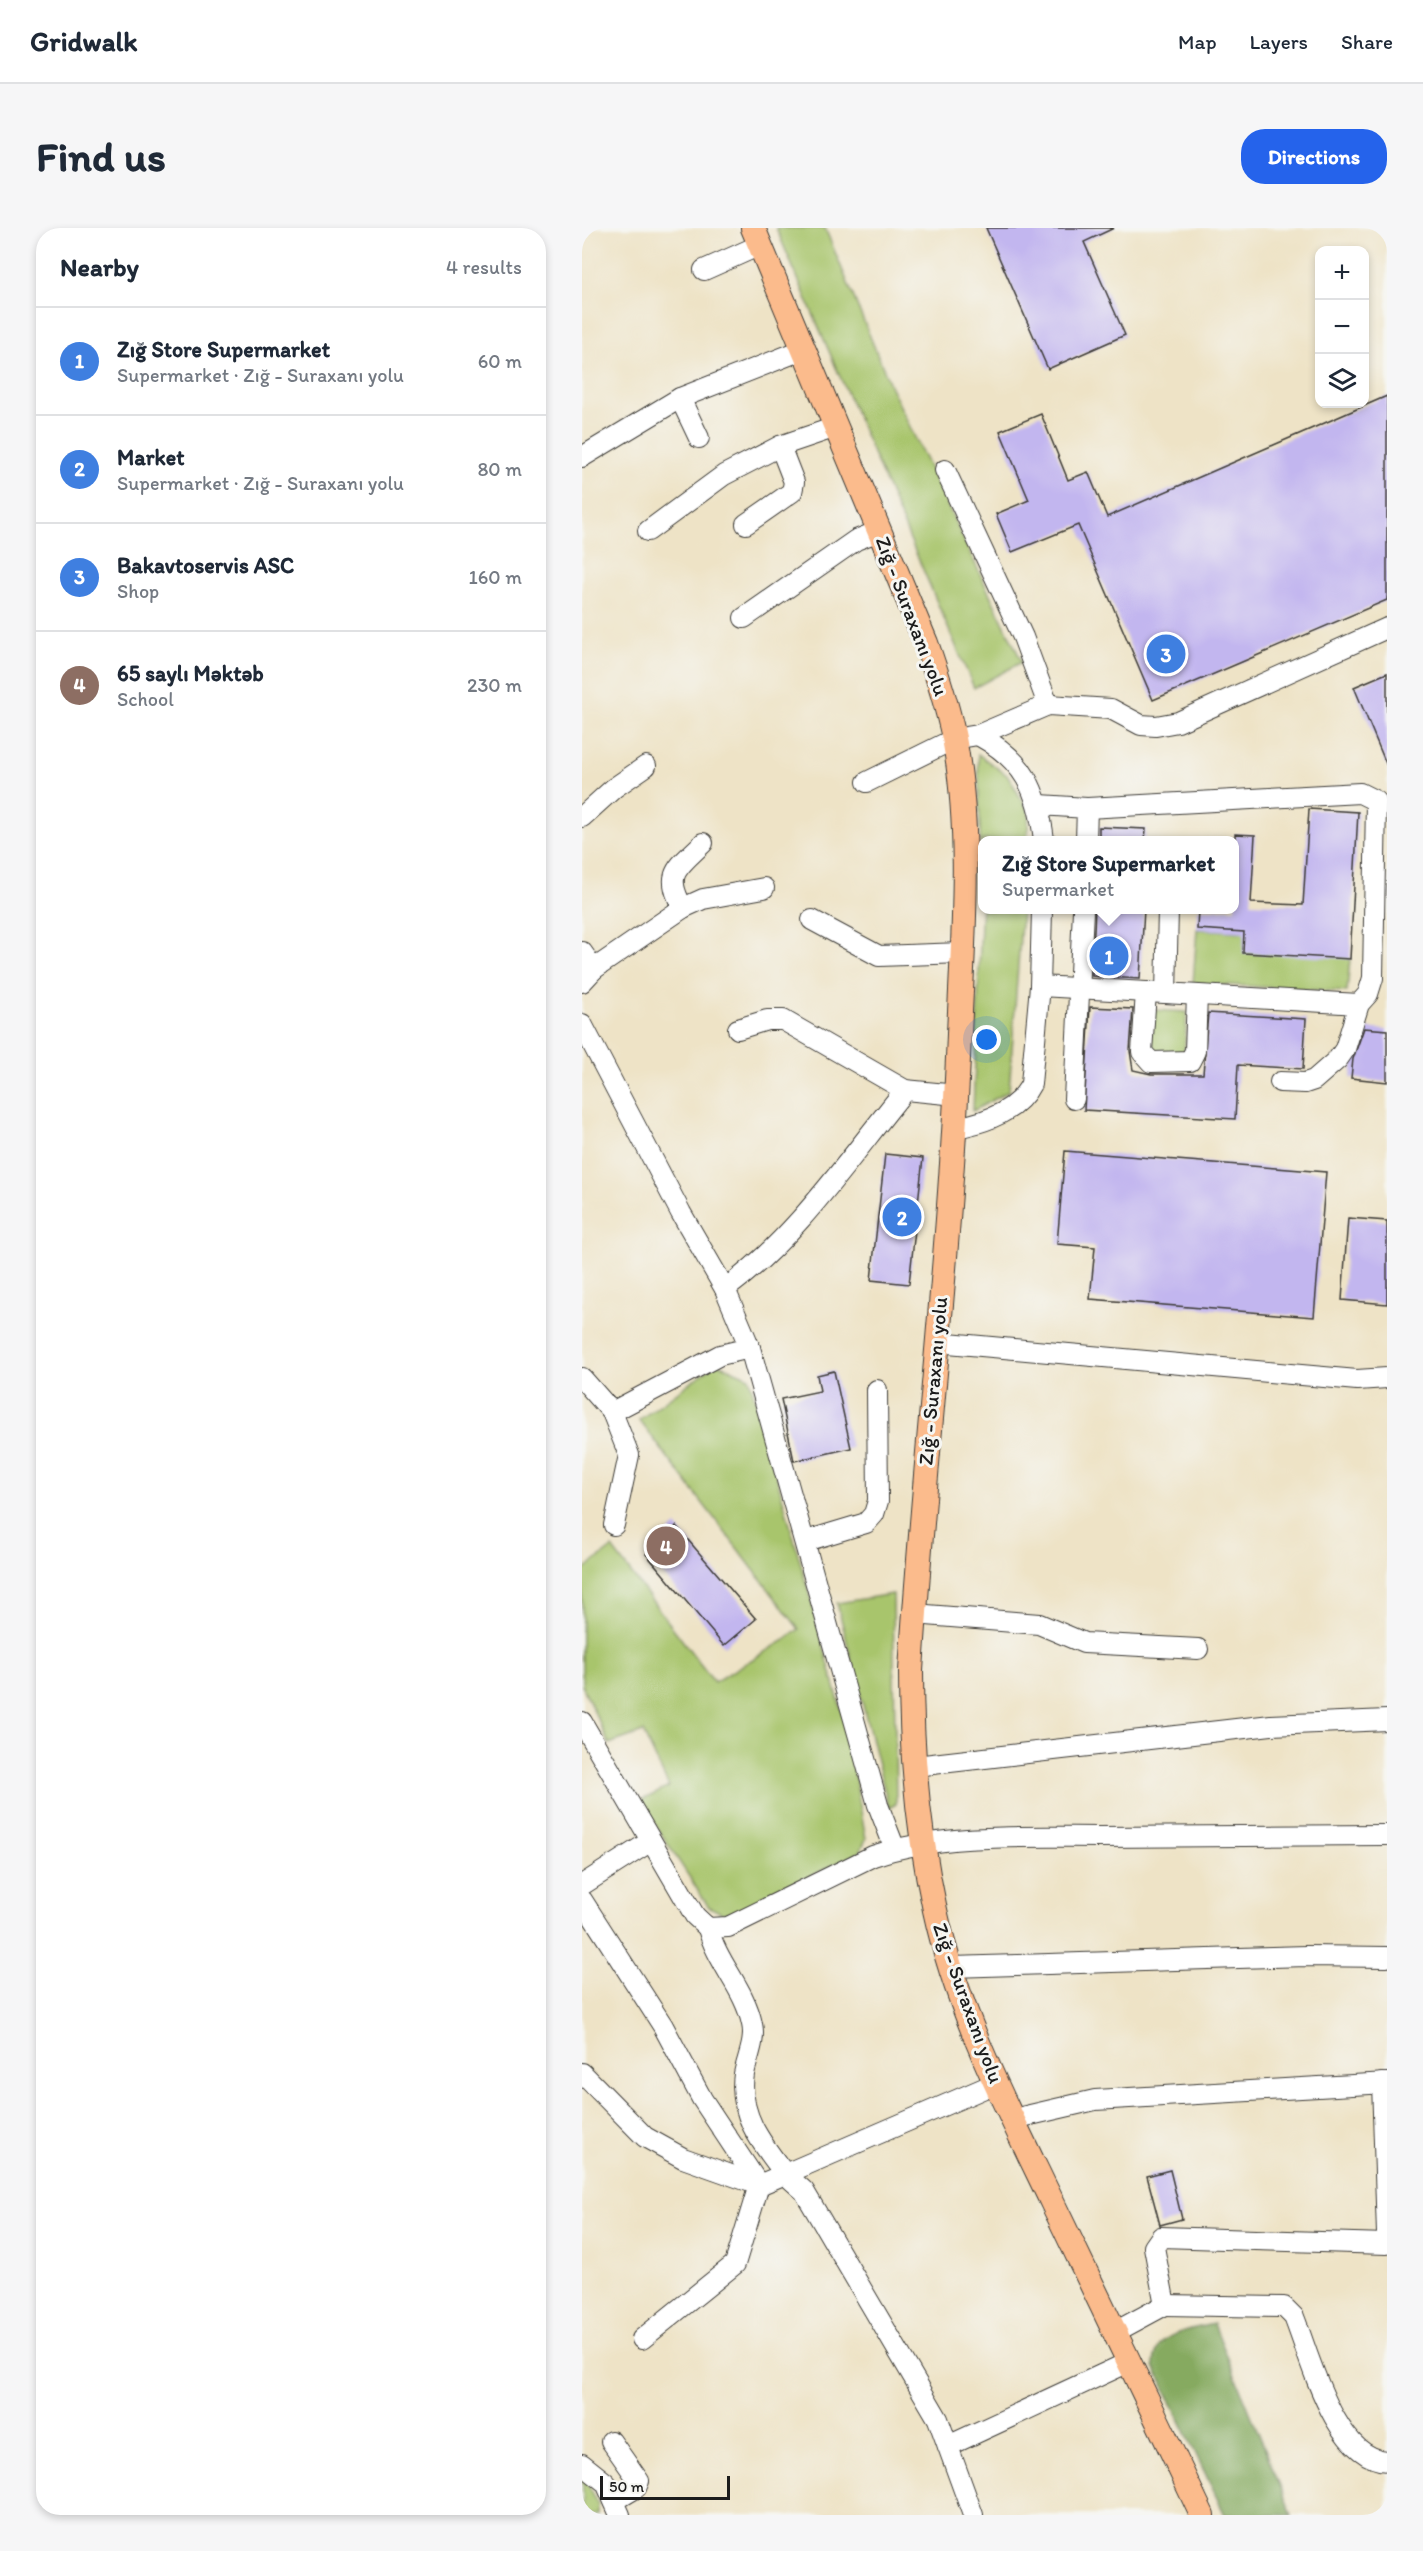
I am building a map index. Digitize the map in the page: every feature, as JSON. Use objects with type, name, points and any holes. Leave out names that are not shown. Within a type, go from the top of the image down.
[{"type":"main road","name":"Zığ - Suraxanı yolu","points":[[757,237],[802,350],[926,643],[942,688],[954,739],[960,796],[963,864],[957,1095],[914,1614],[911,1703],[915,1766],[924,1844],[935,1910],[952,1967],[996,2083],[1202,2515]]},
{"type":"street","points":[[704,270],[757,237]]},
{"type":"street","points":[[582,457],[680,398],[802,350]]},
{"type":"street","points":[[680,398],[699,438]]},
{"type":"street","points":[[648,531],[724,475],[780,446],[836,427]]},
{"type":"street","points":[[746,524],[792,492],[794,482],[780,446]]},
{"type":"street","points":[[945,470],[1023,637],[1048,705]]},
{"type":"street","points":[[744,618],[856,540],[879,531]]},
{"type":"street","points":[[867,782],[954,739],[978,735],[1048,705],[1111,709],[1142,725],[1156,726],[1178,722],[1387,628]]},
{"type":"street","points":[[978,735],[997,746],[1028,777],[1040,805],[1044,836]]},
{"type":"street","points":[[582,817],[614,788],[646,766]]},
{"type":"street","points":[[1040,805],[1087,808],[1360,793],[1376,801],[1373,978],[1368,994],[1359,1004],[1345,1049],[1338,1059],[1314,1080],[1305,1083],[1280,1082]]},
{"type":"street","points":[[1086,836],[1087,808]]},
{"type":"street","points":[[683,908],[672,888],[673,878],[681,865],[703,843]]},
{"type":"street","points":[[582,952],[588,975],[683,908],[703,898],[764,888]]},
{"type":"street","points":[[955,1128],[993,1119],[1026,1095],[1035,1068],[1042,914]]},
{"type":"street","points":[[1074,1099],[1083,914]]},
{"type":"street","points":[[1166,993],[1168,914]]},
{"type":"street","points":[[812,920],[879,956],[962,953]]},
{"type":"street","points":[[1040,986],[1359,1004]]},
{"type":"street","points":[[1146,992],[1142,1052],[1151,1062],[1190,1062],[1195,1052],[1197,995]]},
{"type":"street","points":[[738,1029],[767,1020],[783,1020],[905,1090],[957,1095]]},
{"type":"street","points":[[582,1024],[681,1213],[725,1289],[750,1348],[806,1541],[878,1805],[895,1849]]},
{"type":"street","points":[[725,1289],[755,1267],[781,1241],[905,1090]]},
{"type":"street","points":[[937,1342],[1357,1380],[1387,1378]]},
{"type":"street","points":[[612,1412],[720,1355],[750,1348]]},
{"type":"street","points":[[584,1385],[612,1412],[629,1455],[614,1525]]},
{"type":"street","points":[[806,1541],[866,1523],[874,1514],[878,1501],[877,1390]]},
{"type":"street","points":[[914,1614],[1039,1624],[1084,1643],[1198,1648]]},
{"type":"street","points":[[915,1766],[1280,1724],[1387,1720]]},
{"type":"street","points":[[582,1722],[695,1916],[708,1928],[713,1949],[744,2000],[753,2026],[752,2046],[744,2076],[745,2105],[752,2128],[785,2174],[804,2192],[938,2419],[973,2515]]},
{"type":"street","points":[[708,1928],[728,1927],[873,1856],[924,1844],[1019,1837],[1387,1835]]},
{"type":"street","points":[[582,1885],[651,1841]]},
{"type":"street","points":[[582,1900],[663,2026],[702,2099],[759,2185]]},
{"type":"street","points":[[952,1967],[1307,1956],[1387,1957]]},
{"type":"street","points":[[582,2073],[645,2137],[683,2158],[759,2185],[996,2083]]},
{"type":"street","points":[[1013,2120],[1095,2100],[1385,2083],[1387,2234]]},
{"type":"street","points":[[642,2339],[735,2264],[759,2185]]},
{"type":"street","points":[[1165,2305],[1154,2247],[1161,2237],[1387,2244]]},
{"type":"street","points":[[1115,2332],[1165,2305],[1284,2307],[1294,2317],[1336,2423],[1363,2452],[1378,2460],[1387,2461]]},
{"type":"street","points":[[948,2446],[1129,2362]]},
{"type":"street","points":[[582,2464],[606,2483],[617,2508],[636,2488],[639,2481],[611,2441]]},
{"type":"green space","points":[[776,228],[825,228],[891,387],[1022,662],[974,688]]},
{"type":"green space","points":[[978,754],[1008,776],[1029,812],[1027,836],[980,836]]},
{"type":"green space","points":[[981,914],[1022,914],[1009,1091],[973,1111]]},
{"type":"green space","points":[[1197,929],[1244,932],[1350,959],[1347,992],[1193,983]]},
{"type":"green space","points":[[1153,1010],[1187,1012],[1184,1054],[1150,1052]]},
{"type":"green space","points":[[717,1363],[749,1377],[846,1727],[866,1839],[860,1852],[734,1914],[721,1913],[708,1906],[640,1801],[669,1787],[643,1732],[609,1744],[582,1685],[582,1571],[612,1548],[714,1682],[785,1640],[799,1629],[639,1420]]},
{"type":"green space","points":[[893,1594],[896,1804],[889,1808],[837,1603]]},
{"type":"green space","points":[[1214,2324],[1292,2515],[1225,2515],[1154,2366],[1155,2355],[1166,2339],[1183,2331]]},
{"type":"green space","points":[[582,2474],[598,2504],[598,2515],[582,2515]]},
{"type":"building","points":[[986,228],[1114,228],[1084,242],[1125,335],[1048,369]]},
{"type":"building","points":[[1387,396],[1387,600],[1153,700],[1078,525],[1012,552],[996,514],[1029,500],[1000,431],[1041,414],[1068,480],[1088,472],[1107,517],[1359,408],[1369,408],[1369,404]]},
{"type":"building","points":[[1387,673],[1387,766],[1354,687]]},
{"type":"building","points":[[1309,809],[1358,812],[1350,959],[1243,953],[1244,932],[1197,929],[1198,914],[1239,914],[1239,836],[1235,834],[1255,835],[1251,903],[1303,905]]},
{"type":"building","points":[[1099,827],[1146,829],[1145,836],[1099,836]]},
{"type":"building","points":[[1095,914],[1144,914],[1140,979],[1092,976]]},
{"type":"building","points":[[1090,1007],[1133,1009],[1130,1051],[1133,1070],[1151,1074],[1203,1074],[1208,1013],[1306,1019],[1303,1069],[1238,1065],[1235,1119],[1084,1110]]},
{"type":"building","points":[[1364,1028],[1387,1030],[1387,1082],[1351,1078],[1353,1059]]},
{"type":"building","points":[[1065,1151],[1326,1172],[1314,1317],[1090,1299],[1095,1247],[1057,1244]]},
{"type":"building","points":[[885,1154],[923,1158],[909,1284],[871,1280]]},
{"type":"building","points":[[1348,1218],[1387,1221],[1387,1304],[1342,1300]]},
{"type":"building","points":[[834,1371],[851,1448],[794,1461],[781,1399],[820,1391],[817,1375]]},
{"type":"building","points":[[676,1526],[756,1619],[724,1646],[646,1554]]},
{"type":"building","points":[[1170,2170],[1182,2219],[1160,2225],[1147,2176]]},
{"type":"place","name":"Bakavtoservis ASC","points":[[1166,654]]},
{"type":"place","name":"Zığ Store Supermarket","points":[[1109,956]]},
{"type":"place","name":"Market","points":[[902,1217]]},
{"type":"place","name":"65 saylı Məktəb","points":[[666,1546]]}]
